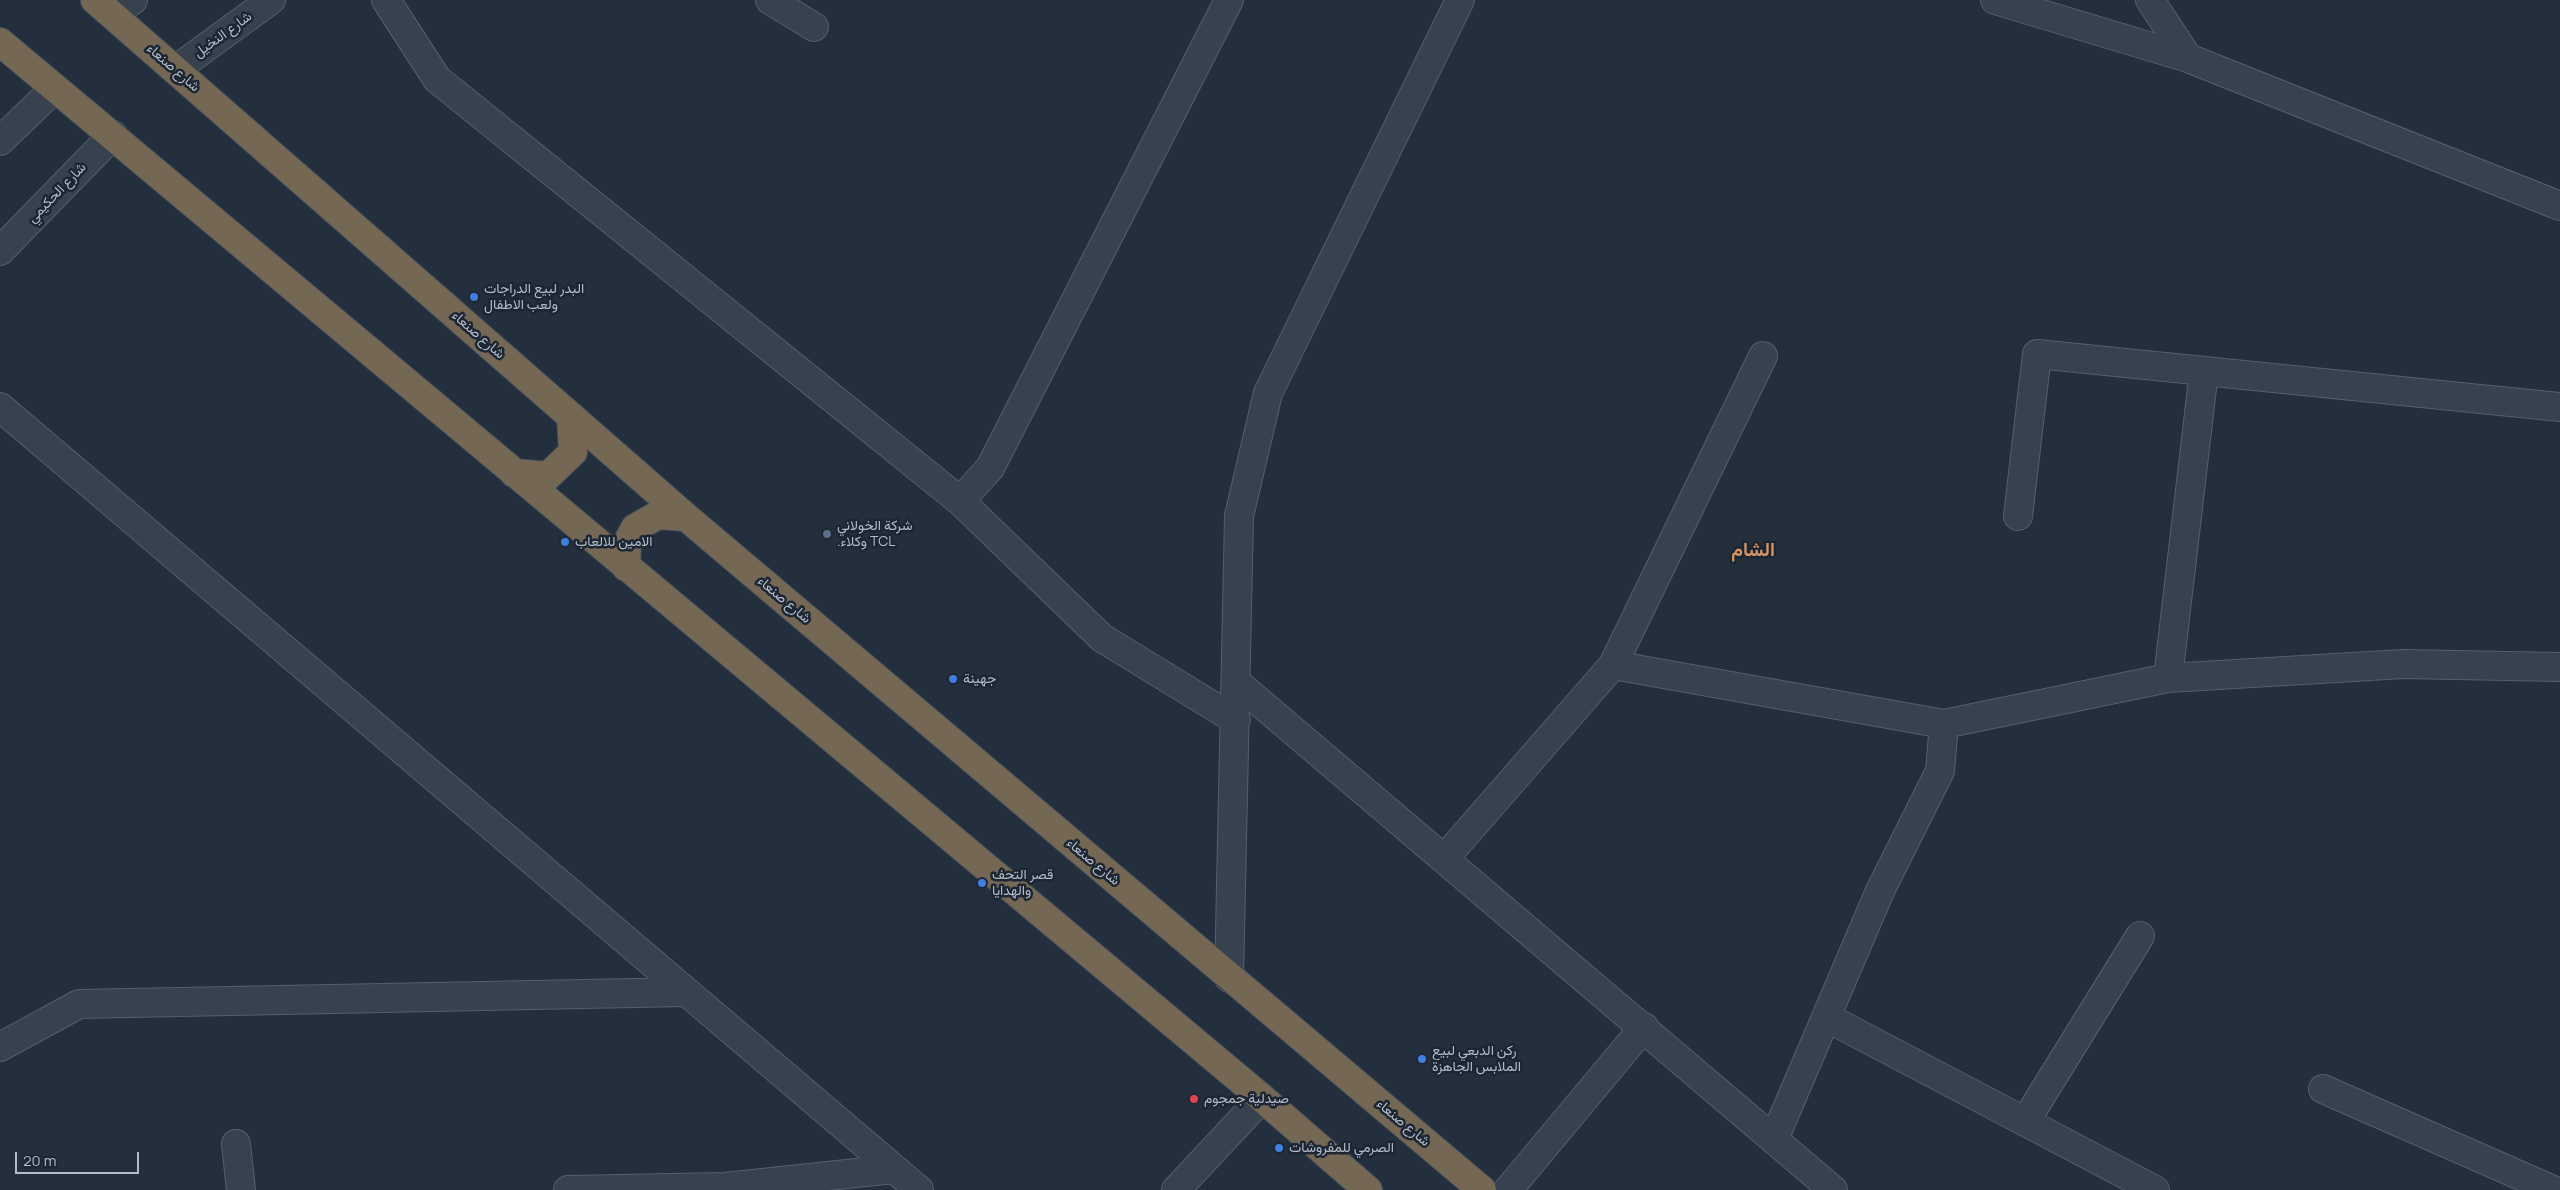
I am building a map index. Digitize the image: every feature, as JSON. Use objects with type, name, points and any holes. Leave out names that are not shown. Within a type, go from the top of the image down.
[{"type":"highway","name":"شارع صنعاء","points":[[114,5],[175,70],[686,517],[1482,1190]]},
{"type":"highway","points":[[0,42],[1262,1098],[1368,1190]]},
{"type":"highway","points":[[514,473],[548,476],[573,452],[572,416]]},
{"type":"highway","points":[[626,567],[627,543],[635,528],[658,515],[686,517]]},
{"type":"street","name":"شارع النخيل","points":[[175,70],[271,0]]},
{"type":"street","points":[[386,0],[437,79],[960,501],[1102,638],[1236,720]]},
{"type":"street","points":[[770,0],[814,27]]},
{"type":"street","points":[[960,501],[990,468],[1229,0]]},
{"type":"street","points":[[1230,978],[1239,516],[1268,393],[1460,0]]},
{"type":"street","points":[[1995,0],[2188,58],[2560,206]]},
{"type":"street","points":[[2150,0],[2188,58]]},
{"type":"street","points":[[0,142],[54,89]]},
{"type":"street","name":"شارع الحكيمي","points":[[0,251],[113,135]]},
{"type":"street","points":[[2018,516],[2037,354],[2560,407]]},
{"type":"street","points":[[1444,859],[1614,665],[1762,356]]},
{"type":"street","points":[[2168,678],[2204,371]]},
{"type":"street","points":[[0,407],[918,1190]]},
{"type":"street","points":[[1614,665],[1944,724],[2168,678],[2403,664],[2560,667]]},
{"type":"street","points":[[1237,683],[1644,1027],[1833,1190]]},
{"type":"street","points":[[1774,1139],[1880,891],[1940,770],[1944,724]]},
{"type":"street","points":[[2025,1122],[2140,936]]},
{"type":"street","points":[[0,1047],[79,1004],[685,992]]},
{"type":"street","points":[[1826,1017],[2155,1190]]},
{"type":"street","points":[[1508,1190],[1644,1027]]},
{"type":"street","points":[[2323,1089],[2553,1190]]},
{"type":"street","points":[[1176,1190],[1262,1098]]},
{"type":"street","points":[[236,1144],[241,1190]]},
{"type":"street","points":[[568,1190],[725,1188],[894,1169]]},
{"type":"place","name":"البدر لبيع الدراجات ولعب الاطفال","points":[[474,297]]},
{"type":"place","name":"شركة الخولاني .وكلاء TCL","points":[[827,534]]},
{"type":"place","name":"الامين للالعاب","points":[[565,542]]},
{"type":"place","name":"جهينة","points":[[953,679]]},
{"type":"place","name":"قصر التحف والهدايا","points":[[982,883]]},
{"type":"place","name":"ركن الدبعي لبيع الملابس الجاهزة","points":[[1422,1059]]},
{"type":"place","name":"صيدلية جمجوم","points":[[1194,1099]]},
{"type":"place","name":"الصرمي للمفروشات","points":[[1279,1148]]},
{"type":"district","name":"الشام","points":[[1753,551]]}]
